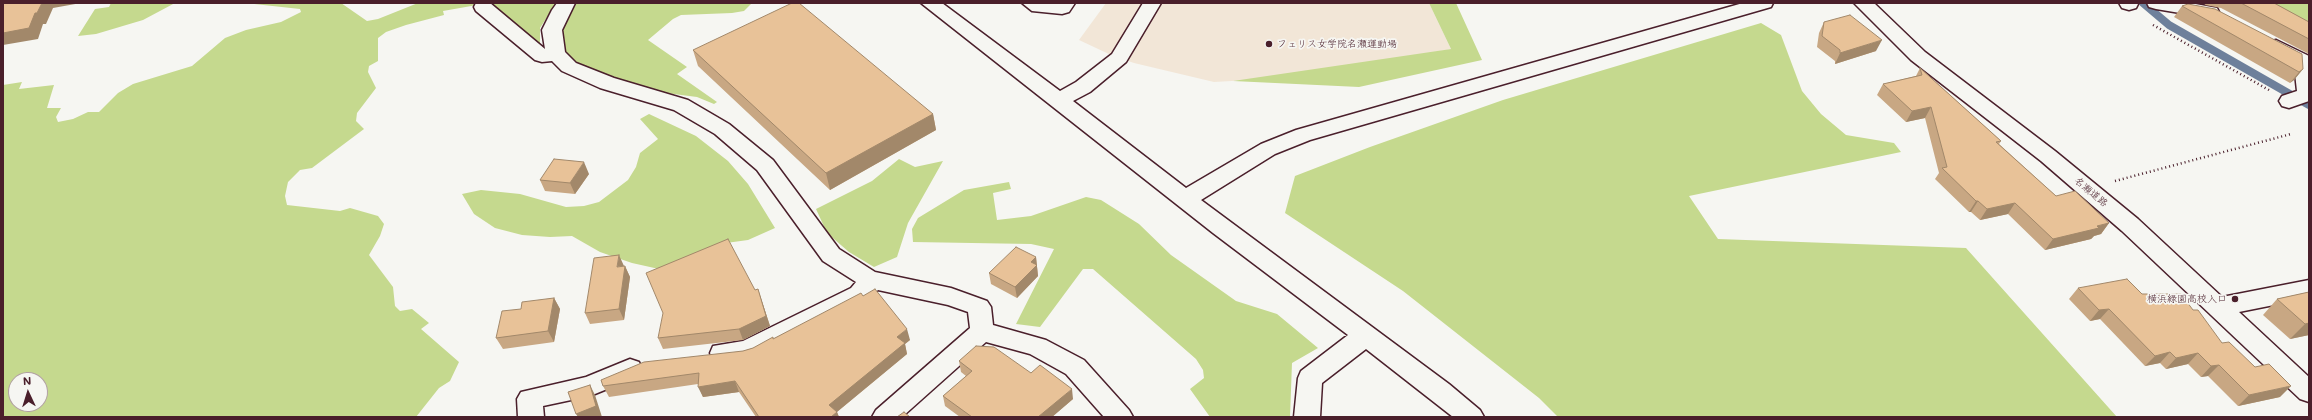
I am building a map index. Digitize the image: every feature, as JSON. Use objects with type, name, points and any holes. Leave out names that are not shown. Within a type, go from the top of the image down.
[{"type":"street","points":[[566,3],[561,10],[552,30],[556,54],[569,67],[607,83],[681,105],[722,129],[765,165],[831,255],[869,279],[951,297],[979,306],[982,331]]},
{"type":"street","points":[[930,3],[1059,100],[1185,199],[1440,391],[1471,417]]},
{"type":"street","points":[[1031,3],[1039,7],[1062,8],[1066,3]]},
{"type":"street","points":[[1059,100],[1083,87],[1119,58],[1152,3]]},
{"type":"street","points":[[1185,199],[1268,149],[1303,135],[1764,3]]},
{"type":"street","name":"名瀬道路","points":[[1863,3],[1918,56],[2086,188],[2130,225],[2309,392]]},
{"type":"street","points":[[2156,3],[2213,13],[2227,20]]},
{"type":"street","points":[[483,7],[542,56],[556,54]]},
{"type":"street","points":[[2262,39],[2304,61],[2296,98]]},
{"type":"street","points":[[700,356],[747,350],[859,294],[874,280]]},
{"type":"street","points":[[2218,307],[2309,289]]},
{"type":"street","points":[[982,331],[1036,347],[1075,367],[1109,413]]},
{"type":"street","points":[[885,417],[982,331]]},
{"type":"street","points":[[1307,417],[1310,378],[1366,335]]},
{"type":"street","points":[[531,417],[530,399],[590,386],[646,362],[654,361]]},
{"type":"path","points":[[2128,4],[2156,27],[2296,98]]},
{"type":"path","points":[[2086,188],[2291,134]]},
{"type":"shaded area","name":"フェリス女学院名瀬運動場","points":[[1106,3],[1429,3],[1451,49],[1303,77],[1214,82],[1134,63],[1111,55],[1079,40]]},
{"type":"green space","points":[[111,3],[175,3],[143,20],[96,34],[78,36],[95,9],[109,7]]},
{"type":"green space","points":[[245,3],[341,3],[367,21],[378,19],[418,3],[475,3],[477,5],[443,11],[444,15],[406,25],[386,32],[378,38],[378,61],[369,66],[368,72],[376,88],[357,113],[356,121],[364,129],[312,168],[300,170],[288,182],[285,196],[287,205],[340,211],[350,208],[378,216],[384,224],[380,236],[369,255],[393,287],[395,306],[400,311],[412,309],[429,323],[421,329],[459,362],[450,381],[439,388],[416,417],[3,417],[3,85],[22,82],[19,89],[54,85],[47,108],[61,108],[56,117],[58,122],[73,119],[88,112],[99,112],[118,93],[133,84],[192,66],[225,38],[246,30],[281,22],[301,12],[300,9]]},
{"type":"green space","points":[[485,3],[556,3],[540,28],[540,49]]},
{"type":"green space","points":[[571,3],[752,3],[744,11],[732,13],[681,15],[673,19],[648,40],[687,67],[677,74],[717,102],[714,104],[697,97],[666,93],[625,83],[581,67],[569,59],[560,49],[558,35]]},
{"type":"green space","points":[[1429,3],[1456,3],[1482,60],[1359,87],[1233,81],[1451,49]]},
{"type":"green space","points":[[2247,3],[2309,3],[2309,39]]},
{"type":"green space","points":[[1761,23],[1781,35],[1802,91],[1821,114],[1846,135],[1894,143],[1901,152],[1689,196],[1718,239],[1966,248],[2117,417],[1558,417],[1539,398],[1403,291],[1285,213],[1295,176],[1370,147],[1503,100]]},
{"type":"green space","points":[[649,114],[696,136],[728,161],[748,184],[775,228],[748,240],[726,243],[659,269],[632,263],[600,252],[572,236],[550,237],[522,235],[495,228],[474,214],[462,194],[481,190],[520,194],[566,207],[584,206],[599,202],[628,180],[636,167],[640,153],[658,139],[640,119]]},
{"type":"green space","points":[[899,159],[915,167],[943,161],[908,223],[897,257],[874,267],[849,252],[827,233],[816,209],[872,181]]},
{"type":"green space","points":[[1009,182],[1011,189],[993,193],[997,220],[1031,216],[1086,197],[1101,200],[1139,224],[1171,255],[1236,301],[1277,314],[1318,348],[1292,363],[1290,417],[1210,417],[1190,389],[1204,378],[1203,370],[1196,359],[1093,269],[1083,269],[1040,327],[1016,324],[1054,249],[1031,244],[913,242],[912,229],[918,218],[964,190]]},
{"type":"building","points":[[3,3],[42,3],[37,13],[35,13],[29,28],[3,33]]},
{"type":"building","points":[[792,3],[799,3],[933,114],[826,173],[693,50]]},
{"type":"building","points":[[2241,3],[2274,3],[2309,22],[2309,39]]},
{"type":"building","points":[[2188,4],[2215,9],[2302,54],[2303,69],[2299,72],[2182,6]]},
{"type":"building","points":[[1850,15],[1882,40],[1840,53],[1840,50],[1822,36],[1824,22]]},
{"type":"building","points":[[1920,68],[2001,141],[1996,142],[2056,196],[2075,191],[2109,223],[2097,226],[2099,228],[2053,239],[2015,203],[1987,209],[1976,201],[1942,168],[1947,167],[1931,107],[1912,111],[1883,84],[1922,75]]},
{"type":"building","points":[[554,159],[584,162],[570,183],[540,180]]},
{"type":"building","points":[[728,239],[755,290],[758,289],[766,316],[739,329],[658,338],[663,313],[646,273]]},
{"type":"building","points":[[1016,247],[1036,257],[1031,262],[1037,265],[1015,287],[989,273]]},
{"type":"building","points":[[619,255],[617,267],[625,266],[619,309],[585,313],[594,258]]},
{"type":"building","points":[[2127,279],[2142,294],[2181,294],[2193,310],[2198,310],[2222,343],[2229,342],[2255,367],[2269,364],[2291,386],[2249,395],[2219,365],[2211,366],[2198,353],[2176,358],[2170,352],[2155,356],[2109,309],[2099,310],[2078,288]]},
{"type":"building","points":[[875,289],[907,329],[897,337],[905,343],[829,405],[837,412],[831,417],[759,417],[735,381],[698,387],[699,373],[603,386],[601,380],[644,362],[743,351],[753,348],[861,293],[863,296]]},
{"type":"building","points":[[2309,292],[2309,323],[2305,324],[2277,299]]},
{"type":"building","points":[[554,298],[548,331],[496,338],[502,311],[521,309],[522,302]]},
{"type":"building","points":[[976,346],[994,347],[1031,373],[1040,365],[1072,389],[1038,417],[972,417],[943,396],[972,371],[959,361]]},
{"type":"building","points":[[590,385],[596,406],[576,414],[568,392]]},
{"type":"building","points":[[904,412],[910,417],[897,417]]},
{"type":"waterway","points":[[2143,3],[2169,25],[2309,105]]},
{"type":"place","name":"フェリス女学院名瀬運動場","points":[[1269,44]]},
{"type":"place","name":"横浜緑園高校入口","points":[[2235,299]]}]
